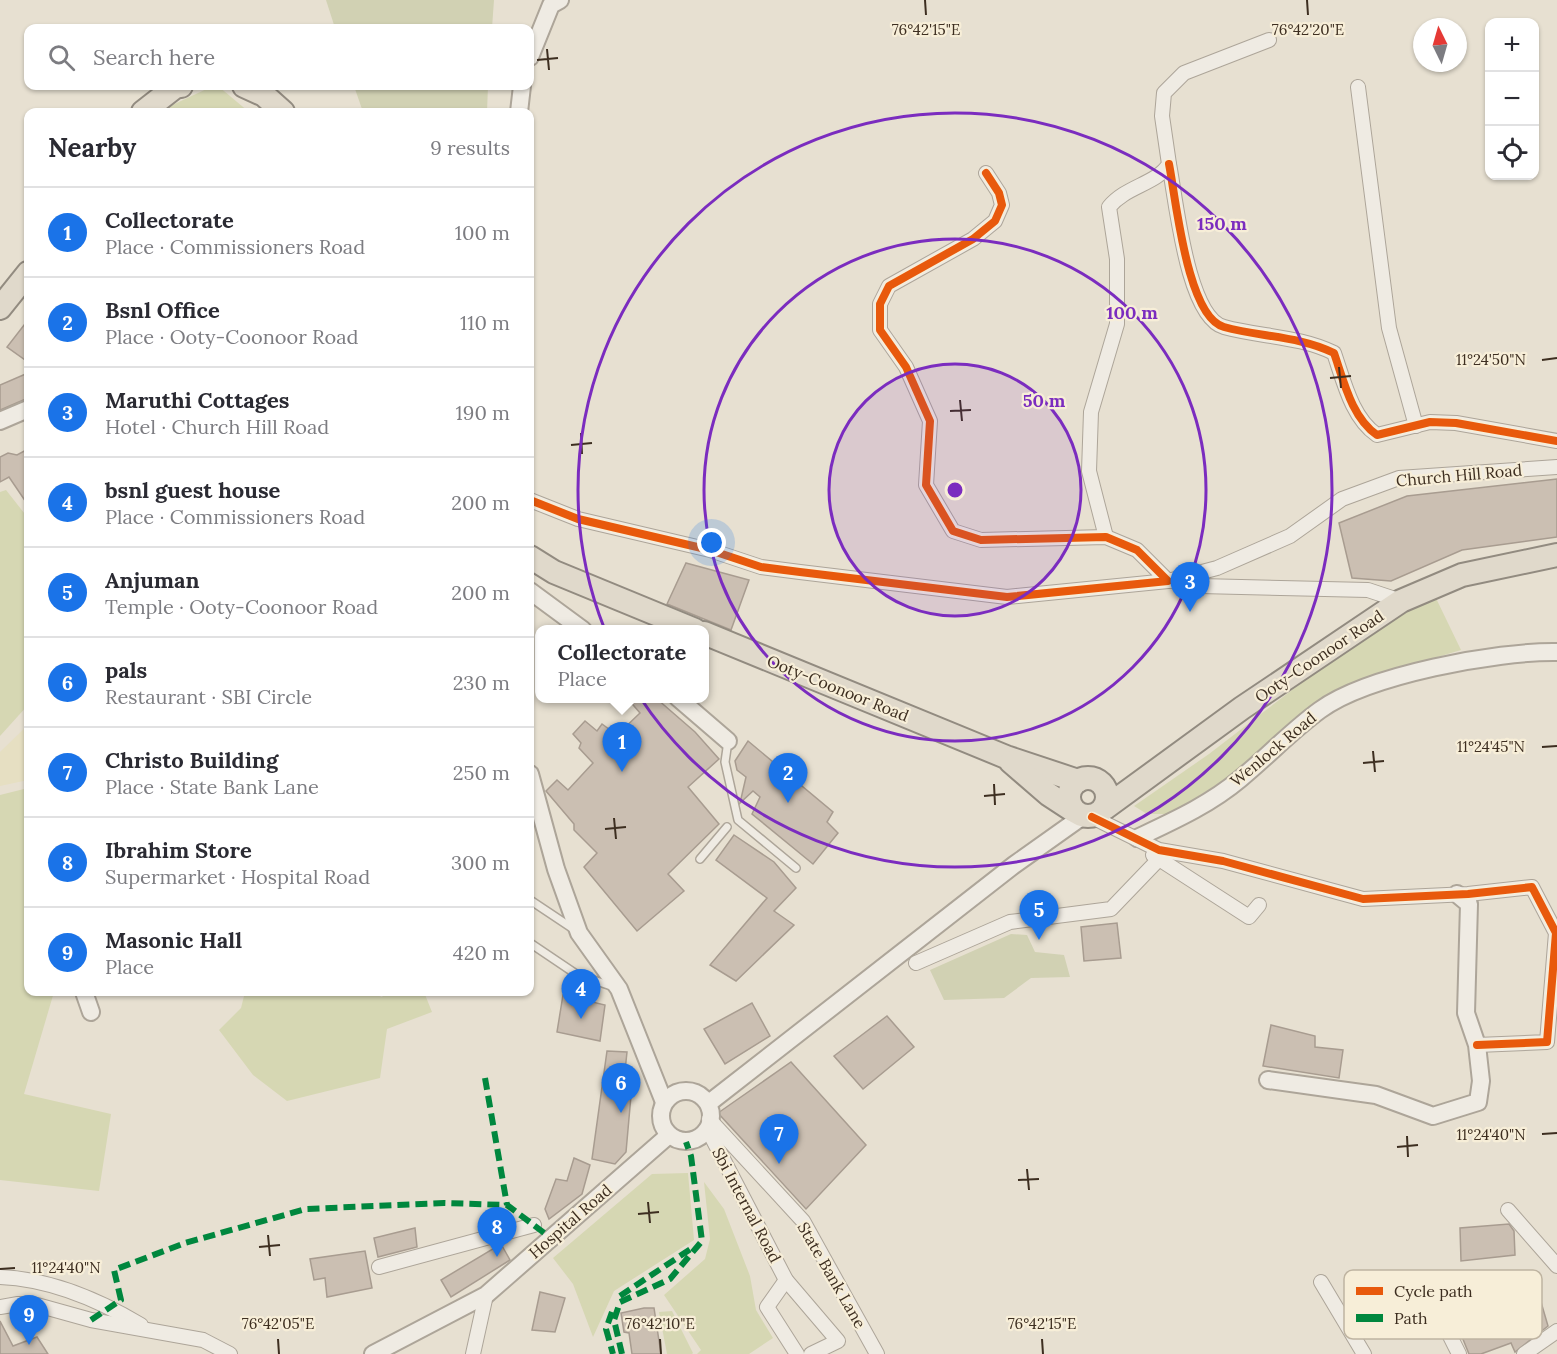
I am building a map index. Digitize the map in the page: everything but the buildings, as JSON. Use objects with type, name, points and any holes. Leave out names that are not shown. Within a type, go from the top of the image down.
[{"type":"highway","points":[[148,108],[171,90]]},
{"type":"highway","points":[[253,90],[264,95],[279,108]]},
{"type":"highway","points":[[0,308],[24,278]]},
{"type":"highway","name":"Ooty-Coonoor Road","points":[[1006,757],[1048,794],[1089,813],[1162,767],[1242,708],[1401,601],[1462,575],[1557,555]]},
{"type":"highway","points":[[534,559],[555,572],[683,625]]},
{"type":"highway","name":"Ooty-Coonoor Road","points":[[709,635],[1006,757],[1078,781]]},
{"type":"highway","points":[[1102,783],[1107,792],[1089,813],[1069,800],[1070,791],[1078,781],[1090,778],[1102,783],[1162,767]]},
{"type":"street","points":[[534,47],[551,5],[560,0]]},
{"type":"street","points":[[1269,40],[1184,73],[1164,93],[1162,116],[1169,164],[1191,282],[1204,314],[1221,327],[1318,345],[1334,353],[1347,392],[1365,427],[1377,435],[1430,422],[1456,423],[1557,441]]},
{"type":"street","points":[[1358,87],[1389,328],[1416,426]]},
{"type":"street","points":[[519,108],[522,90]]},
{"type":"street","points":[[1106,537],[1089,471],[1091,412],[1117,324],[1117,259],[1108,207],[1119,195],[1164,172],[1169,164]]},
{"type":"street","points":[[986,173],[999,193],[1002,205],[995,221],[973,239],[889,286],[880,304],[880,330],[906,367],[930,421],[926,485],[953,531],[981,540],[1106,537],[1137,550],[1168,580]]},
{"type":"street","points":[[0,421],[24,411]]},
{"type":"street","name":"Church Hill Road","points":[[1168,580],[1217,568],[1290,536],[1342,499],[1399,478],[1557,467]]},
{"type":"street","points":[[534,502],[578,519],[710,550],[761,567],[1007,597],[1168,580],[1200,586],[1368,590],[1401,601]]},
{"type":"street","points":[[534,594],[576,625]]},
{"type":"street","name":"Wenlock Road","points":[[1137,838],[1200,808],[1239,780],[1321,709],[1381,681],[1496,657],[1557,652]]},
{"type":"street","points":[[683,703],[728,741]]},
{"type":"street","points":[[534,789],[556,869],[579,933],[619,989],[664,1102]]},
{"type":"street","points":[[709,1117],[693,1090],[676,1091],[664,1102],[660,1114],[663,1128],[669,1135],[686,1142],[701,1137],[709,1117],[1014,865],[1089,813],[1159,850],[1223,861],[1363,899],[1532,887],[1556,933],[1547,1042],[1477,1045]]},
{"type":"street","points":[[1137,838],[1160,858],[1249,917],[1259,905]]},
{"type":"street","points":[[916,963],[1010,922],[1111,909],[1160,858]]},
{"type":"street","points":[[1268,1080],[1376,1095],[1433,1116],[1478,1102],[1481,1081],[1477,1045],[1466,1013],[1469,904],[1456,894]]},
{"type":"street","points":[[85,996],[91,1012]]},
{"type":"street","name":"Sbi Internal Road","points":[[709,1117],[786,1280],[838,1341],[811,1354]]},
{"type":"street","name":"State Bank Lane","points":[[709,1117],[803,1221],[877,1354]]},
{"type":"street","name":"Hospital Road","points":[[373,1354],[486,1295],[669,1135]]},
{"type":"street","points":[[1508,1210],[1557,1266]]},
{"type":"street","points":[[379,1267],[534,1226]]},
{"type":"street","points":[[0,1277],[20,1277],[77,1294],[104,1305],[148,1330]]},
{"type":"street","name":"Sbi Internal Road","points":[[786,1280],[767,1307],[797,1354]]},
{"type":"street","points":[[1321,1282],[1344,1321]]},
{"type":"street","points":[[473,1354],[486,1295]]},
{"type":"street","points":[[0,1307],[18,1304],[37,1305],[91,1320],[203,1340],[230,1354]]},
{"type":"street","points":[[1524,1354],[1557,1331]]},
{"type":"street","points":[[1355,1339],[1364,1354]]},
{"type":"street","points":[[1452,1339],[1460,1354]]},
{"type":"lane","points":[[728,741],[725,762],[738,820],[796,868]]},
{"type":"lane","points":[[700,859],[727,827]]},
{"type":"lane","points":[[534,903],[579,933]]},
{"type":"lane","points":[[534,946],[576,974],[619,989]]},
{"type":"shaded area","points":[[24,729],[24,781],[0,786],[0,752]]},
{"type":"green space","points":[[326,0],[494,0],[492,24],[334,24]]},
{"type":"green space","points":[[204,90],[223,90],[244,108],[166,108]]},
{"type":"green space","points":[[355,90],[488,90],[487,108],[362,108]]},
{"type":"green space","points":[[6,490],[24,513],[24,709],[0,736],[0,492]]},
{"type":"green space","points":[[1433,592],[1461,650],[1394,670],[1319,701],[1237,772],[1170,814],[1147,814],[1134,806],[1209,754],[1301,683]]},
{"type":"green space","points":[[24,789],[24,996],[53,996],[24,1094],[111,1114],[99,1191],[0,1180],[0,795]]},
{"type":"green space","points":[[1011,934],[1027,935],[1035,952],[1064,955],[1070,977],[1031,978],[1004,998],[944,1000],[930,970]]},
{"type":"green space","points":[[244,996],[426,996],[432,1012],[387,1029],[380,1078],[287,1101],[253,1075],[219,1030],[241,1008]]},
{"type":"green space","points":[[688,1173],[694,1240],[614,1291],[593,1337],[573,1284],[553,1258],[652,1174]]},
{"type":"green space","points":[[704,1182],[724,1209],[750,1276],[756,1310],[773,1338],[749,1354],[697,1354],[701,1350],[664,1295],[705,1259],[710,1239]]},
{"type":"green space","points":[[672,1311],[692,1354],[667,1354],[659,1312]]},
{"type":"marked path","points":[[485,1078],[507,1205]]},
{"type":"marked path","points":[[622,1354],[614,1320],[620,1302],[670,1279],[702,1241],[691,1156],[686,1142]]},
{"type":"marked path","points":[[91,1320],[121,1300],[114,1270],[185,1243],[306,1209],[444,1203],[507,1205],[551,1238]]},
{"type":"marked path","points":[[620,1296],[692,1248]]},
{"type":"marked path","points":[[612,1312],[606,1329],[613,1354]]},
{"type":"cycle path","points":[[1169,164],[1185,255],[1192,280],[1211,319],[1224,327],[1308,343],[1334,353],[1355,409],[1368,428],[1377,435],[1430,422],[1456,423],[1557,441]]},
{"type":"cycle path","points":[[534,502],[578,519],[710,550],[761,567],[800,572],[1007,597],[1168,581],[1137,550],[1106,537],[981,540],[953,531],[926,485],[930,421],[906,367],[880,330],[880,304],[889,286],[973,239],[995,221],[1002,205],[999,193],[986,173]]},
{"type":"cycle path","points":[[1092,817],[1159,850],[1223,861],[1363,899],[1468,894],[1532,887],[1556,933],[1547,1042],[1477,1045]]},
{"type":"place","name":"Maruthi Cottages","points":[[1190,612]]},
{"type":"place","name":"Collectorate","points":[[622,772]]},
{"type":"place","name":"Bsnl Office","points":[[788,803]]},
{"type":"place","name":"Anjuman","points":[[1039,940]]},
{"type":"place","name":"bsnl guest house","points":[[581,1019]]},
{"type":"place","name":"pals","points":[[621,1113]]},
{"type":"place","name":"Christo Building","points":[[779,1164]]},
{"type":"place","name":"Ibrahim Store","points":[[497,1257]]},
{"type":"place","name":"Masonic Hall","points":[[29,1345]]}]
